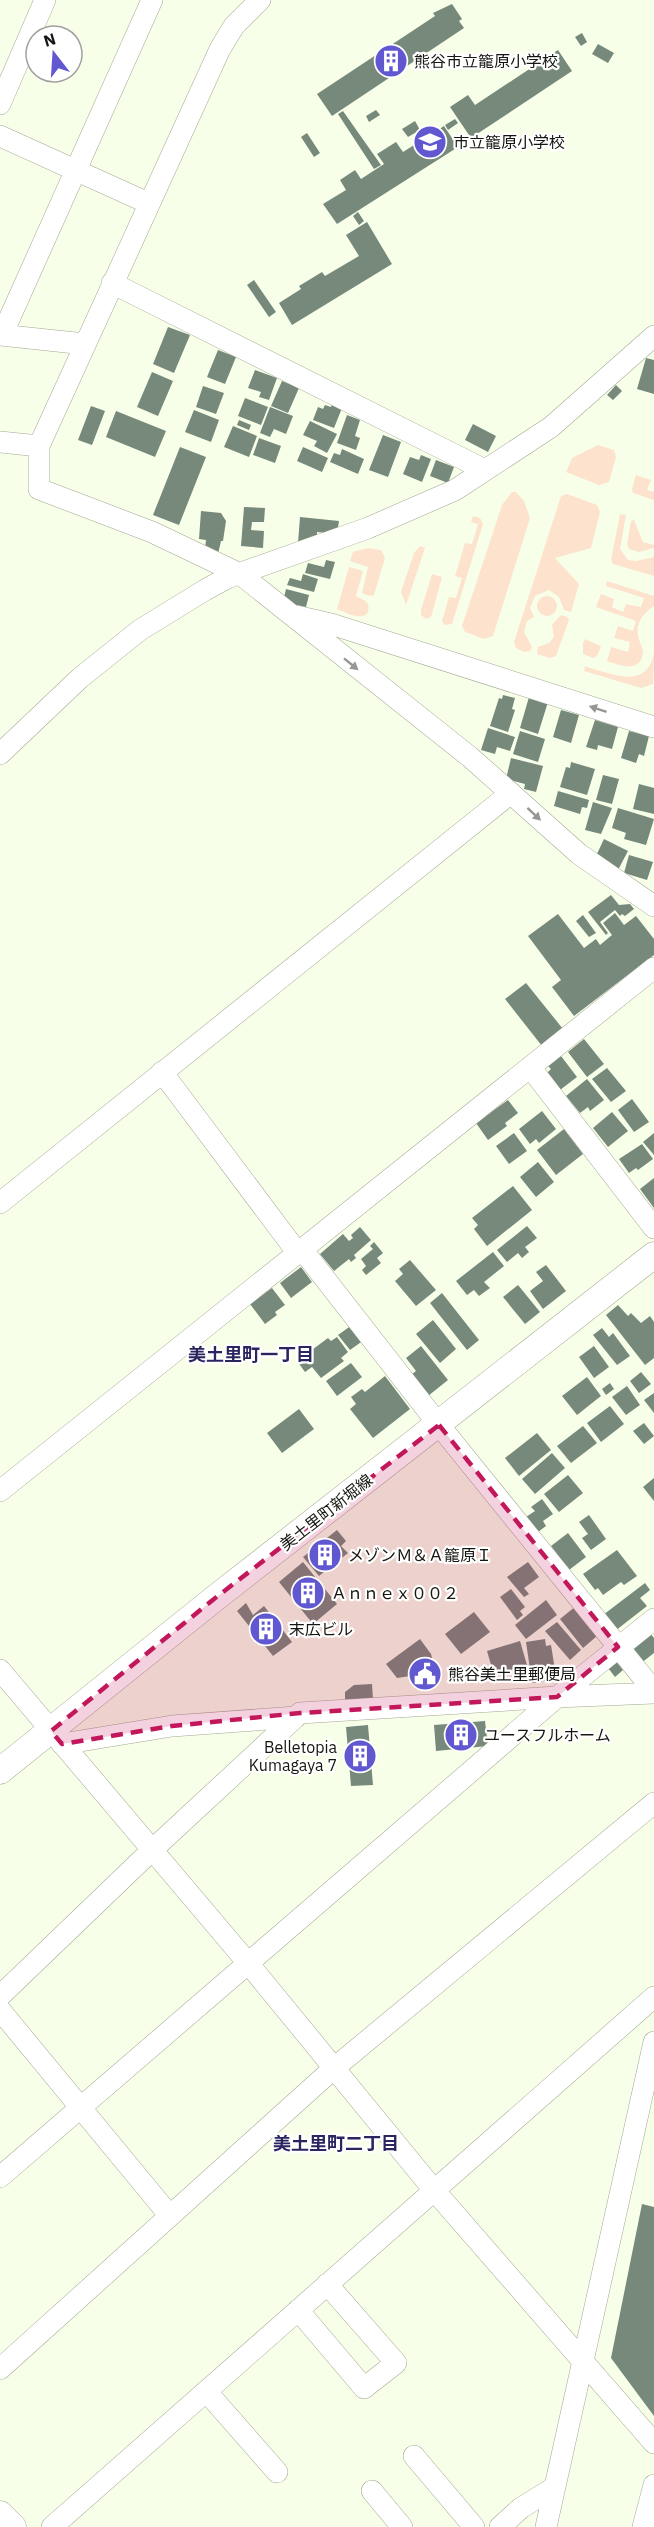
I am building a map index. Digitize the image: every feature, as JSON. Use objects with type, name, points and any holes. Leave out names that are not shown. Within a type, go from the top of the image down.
[{"type":"main road","name":"美土里町新堀線","points":[[0,1771],[57,1737],[223,1592],[654,1255]]},
{"type":"main road","points":[[0,2514],[13,2527]]},
{"type":"street","points":[[0,104],[45,0]]},
{"type":"street","points":[[85,344],[1,335],[152,0]]},
{"type":"street","points":[[255,1],[234,26],[220,49],[39,446],[39,489],[152,532],[240,574],[290,615],[327,633],[654,727]]},
{"type":"street","points":[[0,136],[148,203]]},
{"type":"street","points":[[112,283],[485,470]]},
{"type":"street","points":[[0,754],[80,678],[140,630],[205,590],[240,574],[368,528],[455,490],[551,427],[654,336]]},
{"type":"street","points":[[0,442],[39,446]]},
{"type":"street","points":[[327,633],[579,854],[654,906]]},
{"type":"street","points":[[0,1203],[511,793]]},
{"type":"street","points":[[0,1491],[654,968]]},
{"type":"street","points":[[530,1067],[654,1228]]},
{"type":"street","points":[[162,1072],[299,1250],[654,1692]]},
{"type":"street","points":[[0,2177],[557,1697],[654,1619]]},
{"type":"street","points":[[0,1670],[248,1963],[433,2189],[654,2442]]},
{"type":"street","points":[[0,1996],[152,1850],[300,1713],[654,1692]]},
{"type":"street","points":[[57,1737],[296,1717]]},
{"type":"street","points":[[0,2369],[333,2069],[654,1803]]},
{"type":"street","points":[[52,2527],[654,1996]]},
{"type":"street","points":[[0,2010],[170,2216]]},
{"type":"street","points":[[546,2527],[654,2042]]},
{"type":"street","points":[[298,2310],[364,2388],[396,2363],[327,2284]]},
{"type":"street","points":[[206,2391],[277,2472]]},
{"type":"street","points":[[414,2456],[474,2527]]},
{"type":"street","points":[[643,2527],[654,2485]]},
{"type":"street","points":[[500,2527],[521,2508],[555,2487]]},
{"type":"street","points":[[372,2491],[402,2527]]},
{"type":"highlighted area","points":[[439,1425],[618,1647],[557,1697],[300,1713],[172,1726],[62,1744],[51,1731],[214,1599]]},
{"type":"shaded area","points":[[598,445],[614,450],[616,457],[609,482],[599,485],[566,472],[572,458]]},
{"type":"shaded area","points":[[636,475],[651,480],[647,490],[654,492],[654,500],[633,493]]},
{"type":"shaded area","points":[[512,492],[516,492],[524,501],[530,518],[493,636],[484,639],[465,632],[462,626],[502,505]]},
{"type":"shaded area","points":[[567,494],[597,505],[600,512],[591,548],[555,558],[579,584],[571,612],[564,610],[559,597],[549,590],[535,596],[530,608],[534,617],[527,621],[524,632],[532,647],[530,651],[524,652],[516,648],[514,642],[561,496]]},
{"type":"shaded area","points":[[620,514],[626,515],[620,549],[628,560],[636,561],[654,557],[654,576],[613,564],[611,560]]},
{"type":"shaded area","points":[[473,516],[480,518],[483,524],[452,624],[444,625],[442,621],[449,597],[456,598],[462,578],[455,576],[465,543],[472,544],[478,524],[471,522]]},
{"type":"shaded area","points":[[634,520],[643,542],[654,545],[654,548],[639,552],[629,549],[627,544],[631,521]]},
{"type":"shaded area","points":[[420,546],[425,548],[406,605],[401,592],[414,553]]},
{"type":"shaded area","points":[[368,548],[381,550],[385,558],[374,595],[370,596],[362,593],[368,567],[350,561],[353,552]]},
{"type":"shaded area","points":[[349,567],[363,571],[356,596],[368,604],[367,614],[364,616],[352,615],[337,609]]},
{"type":"shaded area","points":[[432,574],[442,577],[431,617],[426,619],[421,615],[421,610]]},
{"type":"shaded area","points":[[607,581],[654,596],[654,606],[646,612],[639,624],[638,634],[643,653],[638,664],[633,666],[623,666],[607,661],[611,647],[628,652],[630,642],[614,638],[618,626],[633,631],[636,621],[596,607],[601,594],[614,599],[612,607],[623,612],[626,604],[641,607],[644,598],[606,586]]},
{"type":"shaded area","points":[[547,596],[554,599],[557,606],[554,613],[547,616],[540,613],[537,606],[540,599]]},
{"type":"shaded area","points":[[561,615],[569,620],[556,656],[550,658],[537,654],[538,647],[549,643],[554,637],[552,625]]},
{"type":"shaded area","points":[[585,639],[601,646],[597,656],[593,658],[583,654]]},
{"type":"shaded area","points":[[654,652],[653,684],[641,688],[584,671],[585,666],[606,673],[627,677],[636,676],[644,672],[650,664]]},
{"type":"building","name":"熊谷市立籠原小学校","points":[[452,4],[462,19],[459,21],[464,28],[332,116],[317,94],[435,16],[433,13]]},
{"type":"building","points":[[582,33],[587,42],[581,46],[575,37]]},
{"type":"building","points":[[598,44],[614,53],[608,63],[592,54]]},
{"type":"building","points":[[558,50],[572,71],[471,138],[450,107],[468,95],[475,105]]},
{"type":"building","points":[[376,110],[380,115],[369,122],[366,116]]},
{"type":"building","points":[[343,111],[381,165],[374,169],[338,114]]},
{"type":"building","points":[[455,119],[458,123],[448,130],[445,125]]},
{"type":"building","points":[[415,121],[420,130],[408,137],[402,129]]},
{"type":"building","points":[[444,126],[458,147],[337,224],[323,204],[346,190],[340,180],[355,170],[361,179],[384,164],[377,154],[396,142],[403,152]]},
{"type":"building","points":[[307,133],[320,153],[314,157],[301,137]]},
{"type":"building","points":[[358,212],[364,221],[359,225],[353,216]]},
{"type":"building","points":[[367,222],[392,264],[292,325],[279,303],[301,289],[299,286],[322,272],[325,276],[359,256],[346,235]]},
{"type":"building","points":[[254,280],[276,312],[269,317],[247,285]]},
{"type":"building","points":[[168,327],[190,335],[174,373],[153,364]]},
{"type":"building","points":[[218,350],[236,357],[225,384],[207,377]]},
{"type":"building","points":[[646,358],[654,360],[654,394],[637,389]]},
{"type":"building","points":[[255,370],[277,378],[269,400],[259,397],[261,392],[248,388]]},
{"type":"building","points":[[152,372],[173,381],[158,416],[137,407]]},
{"type":"building","points":[[282,381],[299,388],[288,413],[271,406]]},
{"type":"building","points":[[616,385],[622,391],[613,400],[607,395]]},
{"type":"building","points":[[203,386],[224,393],[216,414],[196,407]]},
{"type":"building","points":[[245,398],[268,407],[261,425],[238,416]]},
{"type":"building","points":[[332,404],[342,408],[334,428],[313,420],[318,407],[323,409],[325,405],[331,407]]},
{"type":"building","points":[[91,406],[105,411],[92,445],[78,440]]},
{"type":"building","points":[[270,407],[293,416],[286,434],[274,429],[270,437],[260,433]]},
{"type":"building","points":[[194,410],[219,420],[211,442],[185,432]]},
{"type":"building","points":[[116,411],[166,431],[155,457],[106,437]]},
{"type":"building","points":[[347,415],[360,420],[355,436],[360,438],[356,450],[337,443]]},
{"type":"building","points":[[239,420],[251,425],[249,430],[237,425]]},
{"type":"building","points":[[310,421],[337,434],[327,453],[314,446],[317,441],[303,435]]},
{"type":"building","points":[[473,424],[496,436],[488,452],[465,440]]},
{"type":"building","points":[[233,426],[257,436],[249,457],[224,447]]},
{"type":"building","points":[[383,435],[401,442],[388,477],[369,470]]},
{"type":"building","points":[[259,438],[281,446],[275,463],[253,455]]},
{"type":"building","points":[[180,447],[206,457],[179,525],[153,515]]},
{"type":"building","points":[[303,447],[328,458],[322,472],[297,461]]},
{"type":"building","points":[[342,449],[364,459],[358,474],[330,462],[334,453],[340,455]]},
{"type":"building","points":[[421,455],[431,459],[422,482],[403,474],[410,457],[419,460]]},
{"type":"building","points":[[436,460],[454,467],[448,483],[430,476]]},
{"type":"building","points":[[244,507],[265,508],[264,522],[252,522],[251,530],[264,531],[263,548],[241,546]]},
{"type":"building","points":[[201,511],[221,513],[226,521],[218,554],[205,548],[206,540],[199,539]]},
{"type":"building","points":[[300,517],[339,521],[337,534],[317,532],[317,538],[298,543]]},
{"type":"building","points":[[326,560],[335,562],[330,579],[305,573],[308,563],[324,567]]},
{"type":"building","points":[[303,574],[318,579],[314,592],[287,585],[290,578],[301,581]]},
{"type":"building","points":[[286,589],[309,595],[306,607],[283,602]]},
{"type":"building","points":[[503,695],[515,698],[512,709],[515,710],[508,732],[490,726],[499,698],[502,699]]},
{"type":"building","points":[[529,697],[548,702],[538,734],[520,728]]},
{"type":"building","points":[[561,710],[579,715],[571,743],[553,737]]},
{"type":"building","points":[[595,720],[618,727],[612,749],[598,745],[597,750],[586,747]]},
{"type":"building","points":[[488,728],[515,737],[510,751],[497,747],[495,754],[481,750]]},
{"type":"building","points":[[520,731],[545,739],[538,762],[513,754]]},
{"type":"building","points":[[629,731],[649,736],[644,756],[639,754],[636,763],[621,758]]},
{"type":"building","points":[[511,758],[543,766],[536,792],[524,789],[525,784],[506,779]]},
{"type":"building","points":[[571,762],[595,769],[587,795],[560,787],[566,767],[570,768]]},
{"type":"building","points":[[603,775],[619,779],[612,804],[596,800]]},
{"type":"building","points":[[639,784],[654,788],[654,814],[633,809]]},
{"type":"building","points":[[558,791],[589,800],[587,808],[582,807],[580,814],[554,806]]},
{"type":"building","points":[[593,802],[612,808],[601,834],[585,830]]},
{"type":"building","points":[[618,808],[654,819],[646,845],[624,839],[626,833],[612,828]]},
{"type":"building","points":[[604,839],[628,851],[618,870],[595,858]]},
{"type":"building","points":[[629,855],[653,862],[647,880],[624,873]]},
{"type":"building","points":[[611,895],[619,905],[630,904],[634,909],[625,916],[622,914],[620,916],[615,910],[600,922],[608,933],[606,935],[588,912]]},
{"type":"building","points":[[615,913],[624,925],[636,916],[654,939],[654,955],[574,1016],[552,987],[561,980],[528,936],[558,914],[584,948],[596,939],[600,945],[612,935],[603,923]]},
{"type":"building","points":[[583,915],[596,933],[589,937],[576,921]]},
{"type":"building","points":[[526,983],[563,1029],[542,1046],[505,999]]},
{"type":"building","points":[[584,1039],[604,1064],[587,1077],[568,1052]]},
{"type":"building","points":[[561,1056],[577,1077],[560,1090],[547,1073],[551,1069],[548,1066]]},
{"type":"building","points":[[607,1068],[626,1091],[611,1102],[592,1079]]},
{"type":"building","points":[[587,1079],[604,1100],[590,1111],[588,1107],[580,1113],[566,1096]]},
{"type":"building","points":[[632,1099],[649,1122],[634,1132],[618,1110]]},
{"type":"building","points":[[508,1100],[518,1113],[505,1123],[507,1126],[488,1140],[476,1123]]},
{"type":"building","points":[[542,1111],[556,1129],[539,1143],[536,1139],[530,1144],[519,1129]]},
{"type":"building","points":[[612,1112],[628,1131],[608,1147],[593,1128]]},
{"type":"building","points":[[564,1129],[583,1154],[556,1175],[537,1150]]},
{"type":"building","points":[[514,1133],[527,1151],[509,1164],[496,1146]]},
{"type":"building","points":[[654,1133],[654,1155],[643,1142]]},
{"type":"building","points":[[642,1144],[653,1159],[638,1170],[636,1168],[629,1173],[619,1159]]},
{"type":"building","points":[[538,1162],[554,1182],[536,1197],[520,1177]]},
{"type":"building","points":[[654,1178],[654,1208],[640,1189]]},
{"type":"building","points":[[513,1186],[532,1210],[487,1246],[474,1229],[478,1225],[472,1218]]},
{"type":"building","points":[[527,1226],[537,1238],[525,1247],[529,1252],[522,1258],[518,1253],[507,1262],[497,1250]]},
{"type":"building","points":[[360,1227],[371,1240],[354,1255],[356,1258],[351,1262],[349,1259],[334,1271],[320,1254],[343,1234],[349,1241],[353,1238],[351,1235]]},
{"type":"building","points":[[374,1242],[383,1253],[377,1258],[381,1263],[366,1275],[362,1270],[366,1266],[361,1259],[373,1249],[370,1246]]},
{"type":"building","points":[[493,1252],[504,1266],[484,1282],[490,1288],[479,1296],[474,1290],[467,1295],[456,1281]]},
{"type":"building","points":[[410,1260],[436,1290],[416,1306],[395,1281],[403,1274],[399,1269]]},
{"type":"building","points":[[546,1265],[566,1291],[543,1309],[530,1291],[543,1281],[536,1272]]},
{"type":"building","points":[[301,1267],[312,1282],[291,1298],[280,1283]]},
{"type":"building","points":[[518,1285],[540,1312],[525,1324],[503,1297]]},
{"type":"building","points":[[272,1288],[285,1305],[275,1312],[277,1315],[265,1324],[250,1304]]},
{"type":"building","points":[[442,1293],[479,1340],[467,1350],[430,1303]]},
{"type":"building","points":[[618,1305],[628,1316],[631,1313],[641,1323],[650,1316],[654,1322],[654,1358],[645,1365],[606,1315]]},
{"type":"building","points":[[433,1320],[456,1349],[440,1363],[416,1334]]},
{"type":"building","points":[[352,1325],[364,1340],[350,1350],[338,1335]]},
{"type":"building","points":[[602,1328],[609,1337],[613,1333],[630,1356],[617,1365],[593,1335]]},
{"type":"building","points":[[337,1337],[348,1352],[341,1358],[344,1361],[321,1378],[312,1367],[305,1372],[297,1361],[328,1338],[331,1341]]},
{"type":"building","points":[[421,1346],[448,1380],[428,1396],[411,1375],[416,1371],[406,1358]]},
{"type":"building","points":[[594,1346],[609,1367],[594,1378],[579,1357]]},
{"type":"building","points":[[351,1363],[362,1377],[337,1396],[326,1381]]},
{"type":"building","points":[[641,1372],[651,1384],[639,1393],[630,1381]]},
{"type":"building","points":[[385,1376],[410,1409],[373,1438],[350,1409],[356,1404],[351,1397],[362,1389],[365,1392]]},
{"type":"building","points":[[587,1377],[601,1396],[577,1415],[562,1396]]},
{"type":"building","points":[[610,1383],[614,1389],[606,1395],[602,1389]]},
{"type":"building","points":[[627,1386],[640,1405],[626,1415],[612,1397]]},
{"type":"building","points":[[654,1393],[654,1413],[644,1400]]},
{"type":"building","points":[[610,1406],[624,1424],[601,1442],[587,1423]]},
{"type":"building","points":[[299,1409],[314,1429],[282,1453],[267,1433]]},
{"type":"building","points":[[644,1423],[654,1436],[644,1444],[633,1431]]},
{"type":"building","points":[[583,1426],[597,1443],[571,1463],[557,1446]]},
{"type":"building","points":[[537,1433],[551,1450],[519,1476],[505,1458]]},
{"type":"building","points":[[552,1453],[565,1468],[535,1494],[522,1479]]},
{"type":"building","points":[[568,1475],[583,1493],[559,1512],[544,1494]]},
{"type":"building","points":[[654,1478],[654,1501],[643,1487]]},
{"type":"building","points":[[542,1499],[553,1514],[543,1521],[546,1526],[538,1532],[526,1517],[535,1511],[531,1507]]},
{"type":"building","points":[[589,1515],[606,1539],[591,1550],[582,1538],[588,1534],[579,1522]]},
{"type":"building","name":"メゾンＭ＆Ａ籠原Ｉ","points":[[337,1530],[346,1541],[341,1546],[348,1553],[319,1576],[303,1557]]},
{"type":"building","points":[[568,1533],[586,1557],[569,1570],[551,1546]]},
{"type":"building","points":[[617,1550],[637,1576],[624,1585],[621,1582],[603,1595],[598,1588],[595,1590],[583,1574]]},
{"type":"building","name":"Ａｎｎｅｘ００２","points":[[303,1562],[337,1604],[313,1624],[279,1582]]},
{"type":"building","points":[[528,1562],[539,1577],[524,1588],[529,1594],[524,1597],[507,1577]]},
{"type":"building","points":[[645,1583],[650,1590],[640,1598],[647,1606],[615,1631],[603,1615]]},
{"type":"building","points":[[511,1589],[525,1607],[520,1611],[523,1615],[517,1620],[500,1597]]},
{"type":"building","points":[[546,1600],[557,1615],[526,1639],[515,1625]]},
{"type":"building","name":"末広ビル","points":[[246,1603],[253,1615],[264,1606],[292,1642],[273,1656],[237,1611]]},
{"type":"building","points":[[576,1606],[597,1636],[583,1648],[560,1619]]},
{"type":"building","points":[[474,1612],[490,1632],[461,1654],[445,1634]]},
{"type":"building","points":[[557,1622],[581,1650],[570,1660],[545,1631]]},
{"type":"building","points":[[650,1633],[654,1638],[654,1653],[640,1664],[630,1650]]},
{"type":"building","points":[[420,1639],[431,1654],[434,1665],[437,1665],[440,1680],[412,1685],[410,1676],[397,1678],[386,1664]]},
{"type":"building","points":[[545,1639],[546,1646],[551,1645],[555,1670],[549,1671],[550,1680],[532,1683],[526,1642]]},
{"type":"building","points":[[520,1641],[527,1665],[494,1675],[487,1651]]},
{"type":"building","points":[[614,1658],[623,1670],[615,1677],[605,1664]]},
{"type":"building","points":[[372,1684],[373,1700],[345,1702],[345,1692],[354,1685]]},
{"type":"building","name":"ユースフルホーム","points":[[485,1721],[488,1746],[436,1751],[434,1725]]},
{"type":"building","name":"Belletopia Kumagaya 7","points":[[368,1725],[373,1785],[351,1786],[346,1727]]},
{"type":"building","points":[[642,2204],[654,2207],[654,2416],[611,2358]]},
{"type":"place","name":"熊谷市立籠原小学校","points":[[391,61]]},
{"type":"place","name":"市立籠原小学校","points":[[430,142]]},
{"type":"place","name":"メゾンＭ＆Ａ籠原Ｉ","points":[[325,1555]]},
{"type":"place","name":"Ａｎｎｅｘ００２","points":[[308,1593]]},
{"type":"place","name":"末広ビル","points":[[266,1629]]},
{"type":"place","name":"熊谷美土里郵便局","points":[[425,1674]]},
{"type":"place","name":"ユースフルホーム","points":[[461,1735]]},
{"type":"place","name":"Belletopia Kumagaya 7","points":[[360,1756]]},
{"type":"district","name":"美土里町一丁目","points":[[251,1354]]},
{"type":"district","name":"美土里町二丁目","points":[[336,2143]]}]
